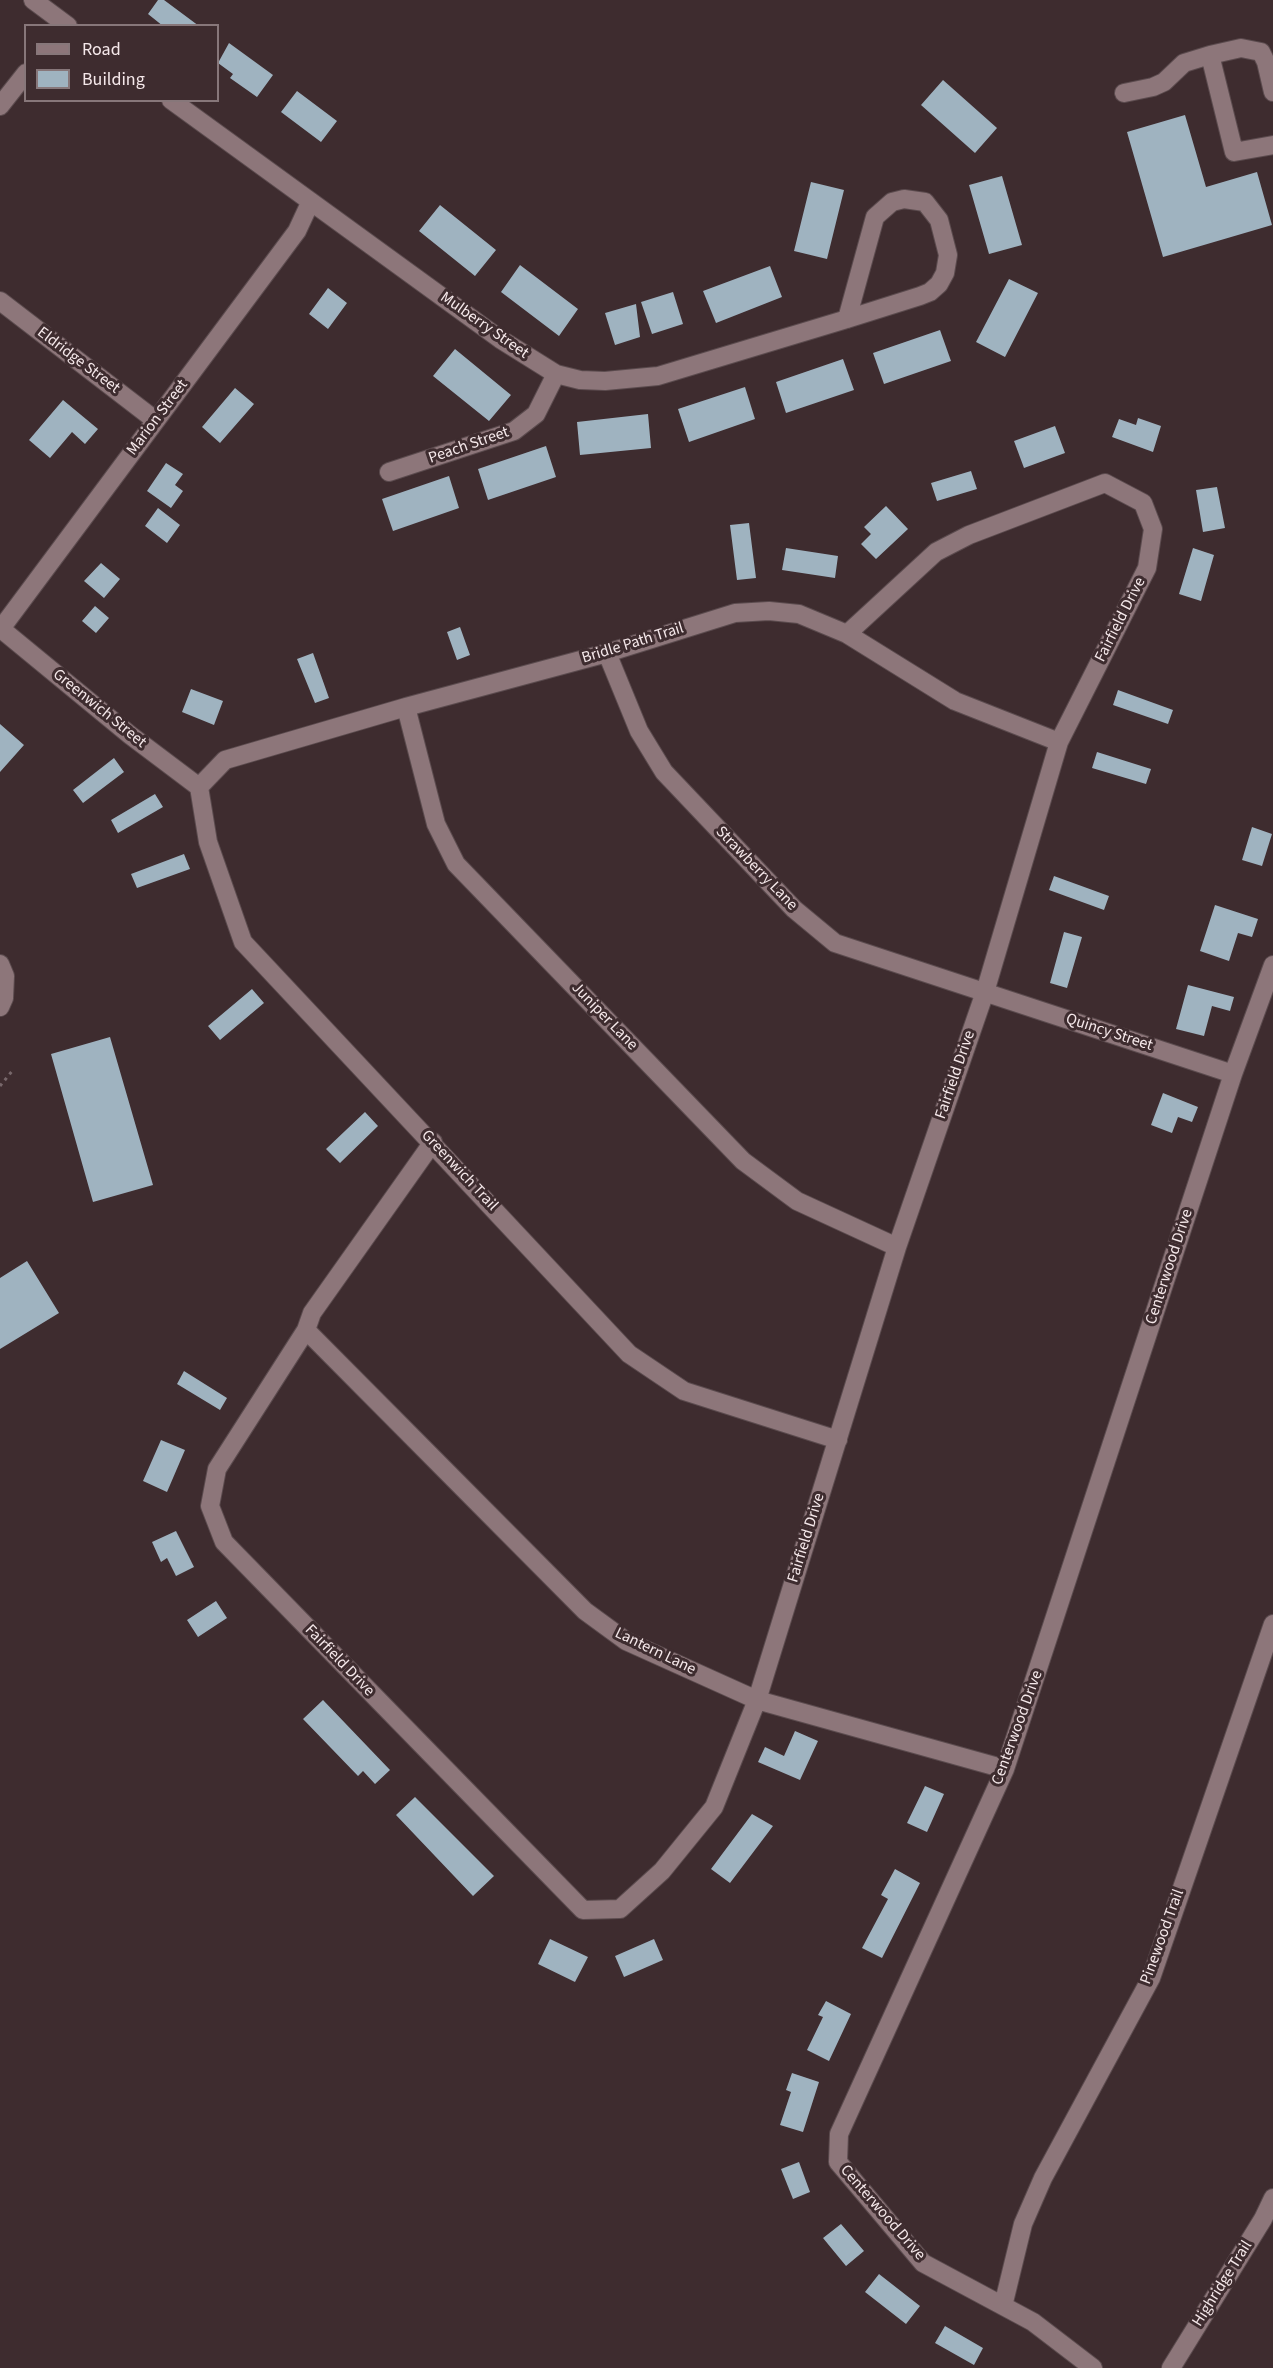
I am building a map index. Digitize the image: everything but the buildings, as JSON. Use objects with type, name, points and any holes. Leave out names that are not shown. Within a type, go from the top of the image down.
[{"type":"street","points":[[33,0],[64,24]]},
{"type":"street","points":[[1124,93],[1153,87],[1164,82],[1177,67],[1210,55],[1241,48],[1261,52],[1266,62],[1273,92]]},
{"type":"street","points":[[1210,55],[1234,152],[1273,145]]},
{"type":"street","points":[[0,106],[24,76]]},
{"type":"street","name":"Mulberry Street","points":[[174,102],[500,339],[556,374],[580,380],[605,381],[657,376],[847,319],[920,296],[939,284],[945,273],[948,255],[939,220],[925,202],[904,199],[892,202],[875,217],[847,319]]},
{"type":"street","name":"Marion Street","points":[[0,629],[297,231],[310,202]]},
{"type":"street","name":"Eldridge Street","points":[[0,301],[155,420]]},
{"type":"street","name":"Peach Street","points":[[389,472],[514,431],[536,414],[556,374]]},
{"type":"street","name":"Fairfield Drive","points":[[433,1142],[312,1313],[306,1330],[217,1469],[210,1506],[224,1542],[583,1910],[620,1909],[662,1871],[714,1807],[757,1700],[897,1246],[985,992],[1059,742],[1147,568],[1153,529],[1143,503],[1104,483],[969,536],[936,552],[847,634]]},
{"type":"street","name":"Bridle Path Trail","points":[[200,787],[225,760],[406,707],[607,653],[735,613],[769,611],[799,614],[847,634],[955,701],[1059,742]]},
{"type":"street","name":"Greenwich Street","points":[[0,629],[130,735],[200,787]]},
{"type":"street","name":"Strawberry Lane","points":[[607,653],[639,731],[664,772],[794,909],[835,944],[985,992]]},
{"type":"street","name":"Juniper Lane","points":[[406,707],[436,824],[456,864],[743,1161],[797,1201],[897,1246]]},
{"type":"street","name":"Greenwich Trail","points":[[200,787],[208,842],[243,942],[433,1142],[629,1354],[684,1391],[838,1440]]},
{"type":"street","points":[[0,964],[4,976],[4,998],[0,1007]]},
{"type":"street","name":"Centerwood Drive","points":[[1094,2368],[1033,2322],[923,2263],[838,2162],[839,2134],[1005,1769],[1233,1074],[1273,965]]},
{"type":"street","name":"Quincy Street","points":[[985,992],[1233,1074]]},
{"type":"street","name":"Lantern Lane","points":[[306,1330],[585,1611],[626,1641],[757,1700],[1005,1769]]},
{"type":"street","name":"Pinewood Trail","points":[[1003,2306],[1023,2224],[1043,2178],[1151,1978],[1273,1624]]},
{"type":"street","name":"Highridge Trail","points":[[1171,2368],[1263,2219],[1273,2198]]},
{"type":"path","points":[[0,1086],[13,1070]]}]
